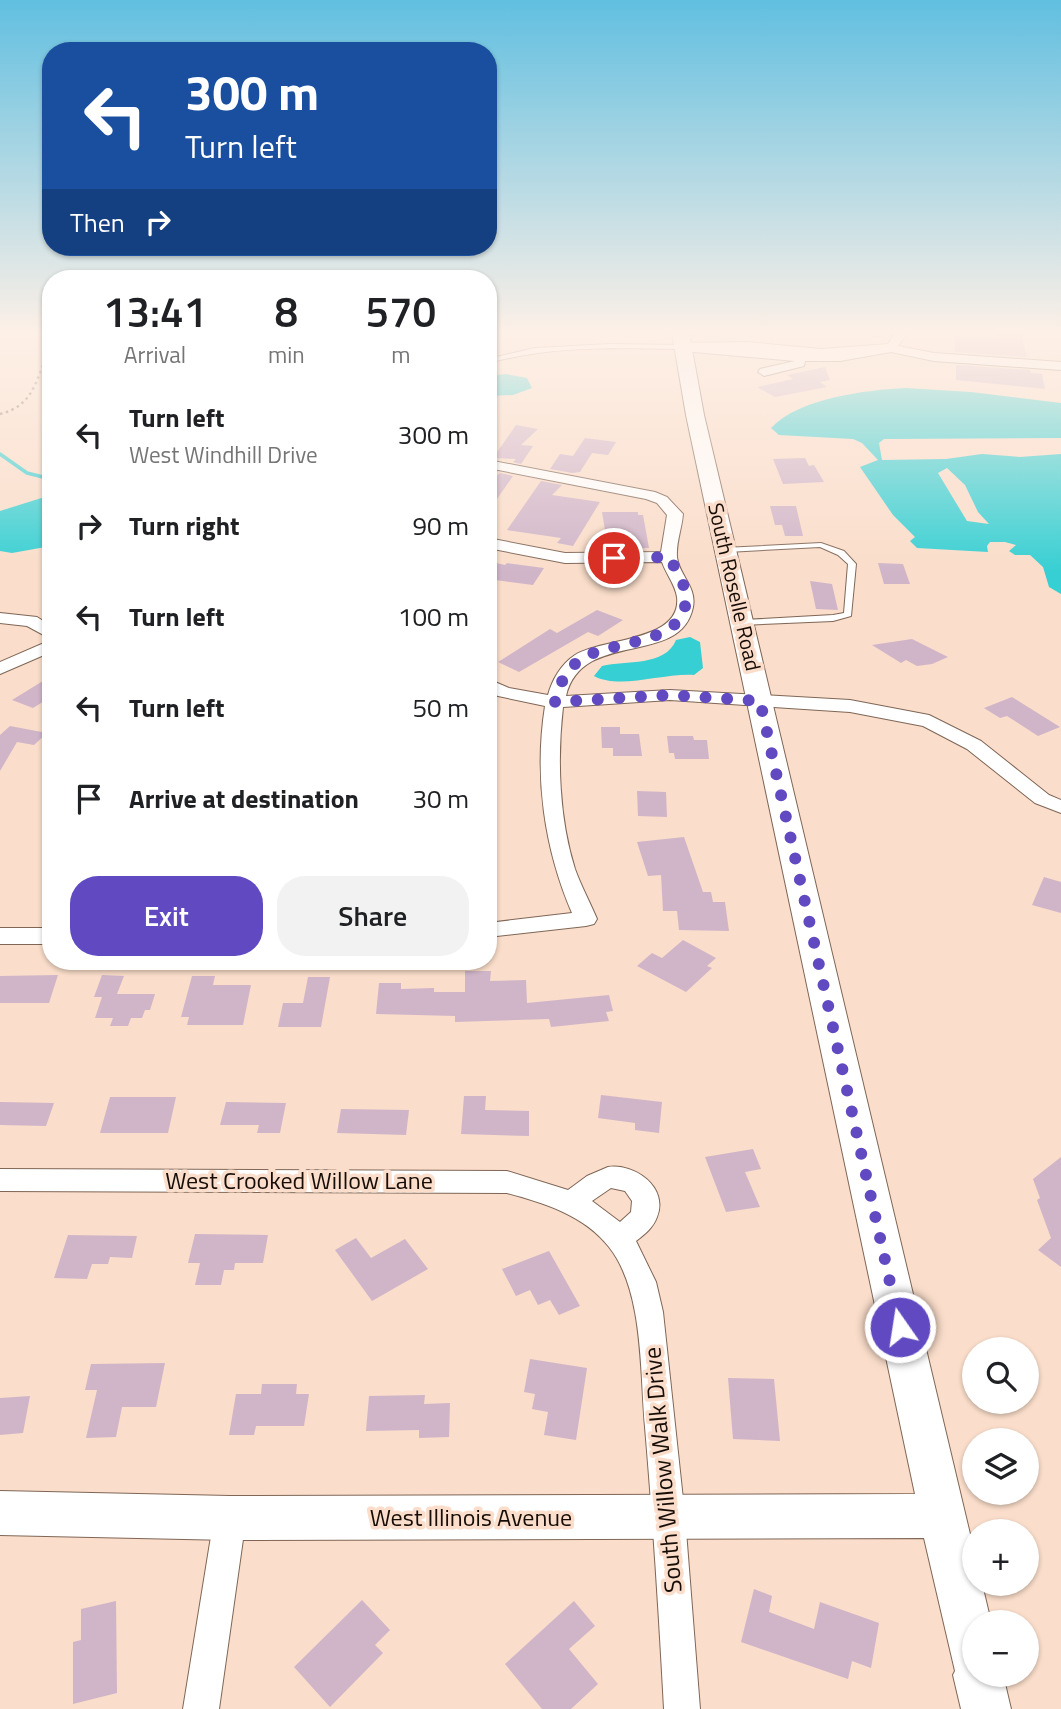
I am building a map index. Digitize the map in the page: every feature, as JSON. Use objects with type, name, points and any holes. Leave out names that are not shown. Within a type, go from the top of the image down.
[{"type":"main road","name":"South Roselle Road","points":[[701,413],[727,550],[760,701],[964,1610]]},
{"type":"main road","name":"West Illinois Avenue","points":[[0,1513],[230,1518],[943,1516]]},
{"type":"main road","points":[[981,1687],[986,1709]]},
{"type":"street","points":[[497,466],[569,481],[631,490],[662,500],[675,514],[669,557],[685,590],[684,610],[678,621],[650,639],[601,650],[584,657],[563,678],[555,702],[552,799],[563,861],[586,919],[497,929]]},
{"type":"street","points":[[497,545],[565,558],[669,557]]},
{"type":"street","points":[[0,615],[31,621],[42,628]]},
{"type":"street","points":[[0,669],[42,649]]},
{"type":"street","points":[[497,688],[555,702],[670,695],[850,706],[929,722],[974,745],[1042,799],[1061,807]]},
{"type":"street","points":[[0,936],[42,936]]},
{"type":"street","points":[[582,1209],[611,1177],[629,1179],[642,1190],[647,1201],[643,1218],[620,1238]]},
{"type":"street","name":"West Crooked Willow Lane","points":[[0,1180],[507,1182],[544,1191],[582,1209]]},
{"type":"street","name":"South Willow Walk Drive","points":[[582,1209],[620,1238],[630,1252],[643,1283],[649,1312],[669,1518],[682,1709]]},
{"type":"street","points":[[201,1709],[230,1518]]},
{"type":"lane","points":[[727,550],[821,545],[841,553],[852,564],[848,614],[833,618],[744,623]]},
{"type":"water","points":[[792,413],[1061,413],[1061,438],[884,439],[879,443],[882,460],[946,459],[982,454],[1020,457],[1061,454],[1061,594],[1049,587],[1043,567],[1030,555],[1015,555],[1009,551],[1016,545],[990,542],[987,546],[988,552],[917,548],[910,541],[915,537],[893,515],[860,467],[878,460],[862,443],[853,439],[779,435],[771,428]],"holes":[[[947,468],[965,485],[978,512],[989,524],[967,521],[938,473]]]},
{"type":"water","points":[[42,498],[42,548],[12,553],[0,551],[0,511]]},
{"type":"water","points":[[690,637],[700,642],[703,668],[694,675],[629,681],[604,680],[594,676],[602,666],[654,659],[671,649],[676,640]]},
{"type":"building","points":[[516,425],[538,429],[521,445],[533,446],[521,464],[513,462],[516,459],[497,458],[497,452]]},
{"type":"building","points":[[585,438],[616,442],[608,455],[592,453],[580,472],[550,469],[560,454],[573,456]]},
{"type":"building","points":[[805,458],[809,466],[814,465],[824,482],[783,484],[773,459]]},
{"type":"building","points":[[500,473],[513,476],[497,499],[497,476]]},
{"type":"building","points":[[541,481],[562,485],[552,495],[600,502],[573,546],[557,543],[561,538],[507,530]]},
{"type":"building","points":[[770,506],[796,506],[803,536],[785,536],[782,525],[775,525]]},
{"type":"building","points":[[602,512],[638,512],[638,515],[643,515],[649,548],[608,548]]},
{"type":"building","points":[[497,563],[544,568],[533,585],[497,580]]},
{"type":"building","points":[[878,563],[903,564],[910,584],[884,584]]},
{"type":"building","points":[[810,581],[832,584],[838,610],[816,609]]},
{"type":"building","points":[[597,610],[623,620],[598,636],[588,632],[519,672],[498,662],[550,629],[557,633]]},
{"type":"building","points":[[912,639],[948,657],[932,664],[917,666],[906,660],[901,663],[872,645]]},
{"type":"building","points":[[42,682],[42,702],[33,708],[12,700]]},
{"type":"building","points":[[1012,697],[1060,727],[1038,736],[1007,716],[1000,718],[984,708]]},
{"type":"building","points":[[10,726],[42,732],[42,738],[34,745],[17,742],[0,771],[0,735]]},
{"type":"building","points":[[601,727],[620,727],[620,734],[639,734],[642,756],[613,756],[613,748],[602,748]]},
{"type":"building","points":[[667,736],[693,736],[694,740],[707,740],[709,759],[675,759],[674,753],[669,753]]},
{"type":"building","points":[[637,791],[666,792],[667,817],[638,816]]},
{"type":"building","points":[[684,837],[703,892],[711,892],[713,902],[725,902],[729,931],[679,930],[677,911],[663,911],[661,875],[648,876],[637,842]]},
{"type":"building","points":[[1044,877],[1061,882],[1061,913],[1032,905]]},
{"type":"building","points":[[683,940],[716,958],[707,966],[712,968],[686,992],[637,966],[652,953],[662,958]]},
{"type":"building","points":[[465,971],[491,971],[490,981],[526,980],[527,1003],[609,995],[613,1011],[606,1012],[609,1021],[551,1027],[549,1019],[455,1022],[455,1016],[376,1014],[379,983],[401,983],[401,989],[434,988],[434,992],[465,992]]},
{"type":"building","points":[[58,975],[49,1003],[0,1003],[0,976]]},
{"type":"building","points":[[102,975],[124,976],[117,994],[155,994],[150,1010],[145,1010],[142,1018],[131,1018],[128,1026],[110,1026],[113,1018],[95,1018],[102,997],[94,997]]},
{"type":"building","points":[[192,976],[215,976],[213,985],[251,985],[243,1025],[187,1025],[189,1017],[181,1017]]},
{"type":"building","points":[[308,977],[330,977],[321,1027],[278,1027],[283,1003],[303,1003]]},
{"type":"building","points":[[601,1095],[662,1102],[659,1133],[635,1130],[635,1123],[598,1118]]},
{"type":"building","points":[[464,1096],[486,1096],[485,1110],[529,1111],[529,1136],[461,1134]]},
{"type":"building","points":[[110,1097],[176,1097],[168,1133],[100,1133]]},
{"type":"building","points":[[0,1102],[54,1103],[46,1126],[0,1125]]},
{"type":"building","points":[[226,1102],[286,1103],[280,1133],[257,1133],[259,1125],[220,1125]]},
{"type":"building","points":[[341,1109],[409,1110],[406,1135],[337,1133]]},
{"type":"building","points":[[753,1149],[761,1169],[745,1172],[760,1207],[726,1212],[705,1157]]},
{"type":"building","points":[[1061,1157],[1061,1267],[1038,1250],[1051,1238],[1037,1200],[1040,1198],[1033,1179]]},
{"type":"building","points":[[195,1234],[268,1235],[263,1263],[235,1263],[234,1270],[224,1270],[221,1285],[195,1285],[200,1263],[188,1263]]},
{"type":"building","points":[[68,1235],[137,1236],[132,1258],[110,1257],[108,1264],[92,1264],[87,1279],[54,1278]]},
{"type":"building","points":[[356,1238],[371,1258],[405,1239],[428,1269],[372,1301],[335,1250]]},
{"type":"building","points":[[549,1251],[580,1306],[559,1315],[550,1300],[538,1305],[530,1290],[516,1296],[502,1269]]},
{"type":"building","points":[[530,1359],[587,1368],[576,1440],[544,1435],[548,1412],[532,1409],[535,1394],[524,1392]]},
{"type":"building","points":[[165,1363],[156,1407],[122,1407],[116,1437],[86,1438],[97,1390],[85,1390],[91,1364]]},
{"type":"building","points":[[728,1378],[774,1379],[780,1441],[733,1439]]},
{"type":"building","points":[[262,1384],[297,1384],[296,1394],[309,1394],[304,1426],[256,1426],[254,1435],[229,1435],[236,1394],[261,1394]]},
{"type":"building","points":[[425,1395],[424,1404],[450,1403],[449,1437],[419,1438],[419,1430],[366,1431],[369,1396]]},
{"type":"building","points":[[30,1396],[23,1433],[0,1435],[0,1398]]},
{"type":"building","points":[[754,1589],[772,1596],[769,1612],[814,1629],[820,1602],[879,1623],[871,1668],[852,1661],[848,1679],[741,1642]]},
{"type":"building","points":[[362,1600],[390,1630],[375,1645],[383,1653],[330,1707],[294,1667]]},
{"type":"building","points":[[116,1601],[117,1693],[73,1704],[73,1642],[81,1640],[81,1609]]},
{"type":"building","points":[[574,1601],[595,1626],[569,1649],[598,1684],[571,1709],[542,1709],[505,1664]]},
{"type":"waterway","points":[[0,454],[27,473],[42,477]]},
{"type":"route","points":[[614,558],[669,557],[685,590],[684,610],[678,621],[650,639],[601,650],[584,657],[563,678],[555,702],[670,695],[760,701],[900,1327]]}]
